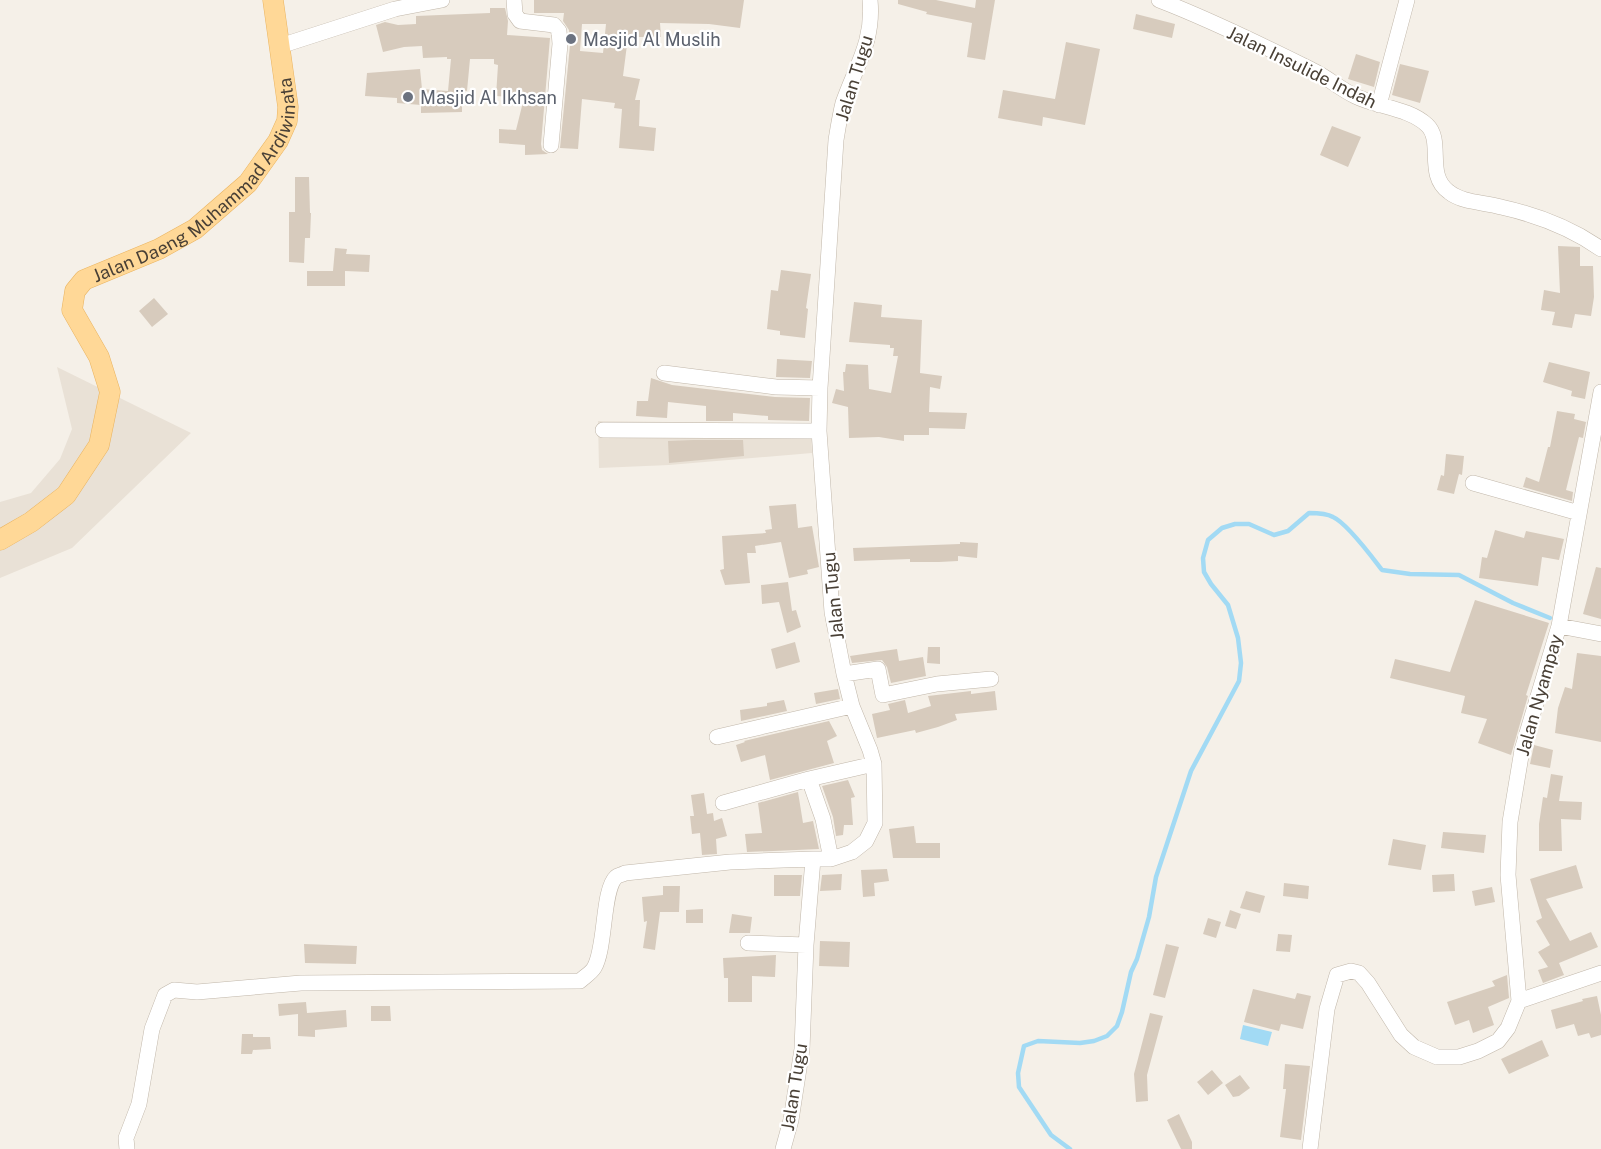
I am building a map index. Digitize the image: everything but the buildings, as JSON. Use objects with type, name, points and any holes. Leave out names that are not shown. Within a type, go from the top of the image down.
[{"type":"main road","name":"Jalan Daeng Muhammad Ardiwinata","points":[[0,540],[31,522],[66,495],[99,445],[110,393],[99,357],[72,310],[75,291],[84,280],[159,249],[195,229],[248,183],[278,141],[287,121],[288,107],[273,0]]},
{"type":"street","points":[[280,46],[395,9],[442,0]]},
{"type":"street","points":[[514,0],[515,14],[520,21],[554,25],[559,31],[560,44],[551,145]]},
{"type":"street","name":"Jalan Tugu","points":[[783,1149],[791,1120],[802,1049],[806,945],[813,859],[831,859],[852,852],[866,841],[875,823],[874,764],[852,706],[832,612],[819,431],[836,140],[843,105],[866,46],[872,18],[870,0]]},
{"type":"street","name":"Jalan Insulide Indah","points":[[1159,0],[1315,71],[1355,96],[1408,115],[1426,125],[1434,141],[1434,162],[1439,182],[1449,192],[1468,201],[1499,206],[1549,221],[1571,230],[1601,249]]},
{"type":"street","points":[[1379,105],[1407,0]]},
{"type":"street","points":[[664,373],[776,387],[820,388]]},
{"type":"street","name":"Jalan Nyampay","points":[[1519,1001],[1508,875],[1510,822],[1522,750],[1559,626],[1601,392]]},
{"type":"street","points":[[603,430],[819,431]]},
{"type":"street","points":[[1473,483],[1579,513]]},
{"type":"street","points":[[1559,626],[1601,634]]},
{"type":"street","points":[[844,674],[878,669],[883,695],[938,684],[991,679]]},
{"type":"street","points":[[717,737],[852,706]]},
{"type":"street","points":[[723,803],[874,764]]},
{"type":"street","points":[[809,779],[823,819],[831,859]]},
{"type":"street","points":[[127,1149],[126,1138],[139,1104],[152,1029],[165,995],[174,990],[197,992],[301,983],[580,981],[594,967],[609,895],[616,877],[625,873],[730,862],[813,859]]},
{"type":"street","points":[[748,943],[806,945]]},
{"type":"street","points":[[1310,1149],[1327,1009],[1337,975],[1351,971],[1359,973],[1368,983],[1401,1035],[1414,1047],[1437,1058],[1460,1057],[1478,1052],[1498,1041],[1508,1028],[1519,1001],[1601,974]]},
{"type":"shaded area","points":[[57,367],[191,433],[72,548],[0,578],[0,502],[31,493],[60,459],[72,429]]},
{"type":"shaded area","points":[[598,421],[811,424],[812,453],[669,465],[599,468]]},
{"type":"water","points":[[1243,1025],[1272,1032],[1268,1046],[1240,1039]]},
{"type":"waterway","points":[[1070,1149],[1051,1135],[1019,1087],[1018,1073],[1024,1046],[1038,1041],[1080,1043],[1094,1041],[1107,1036],[1117,1026],[1149,917],[1156,877],[1191,771],[1239,681],[1241,663],[1238,638],[1228,605],[1204,572],[1203,558],[1208,540],[1222,528],[1235,524],[1249,524],[1274,535],[1288,531],[1309,513],[1324,514],[1339,520],[1382,570],[1410,574],[1459,575],[1513,603],[1550,618]]},
{"type":"place","name":"Masjid Al Muslih","points":[[571,39]]},
{"type":"place","name":"Masjid Al Ikhsan","points":[[408,97]]}]
